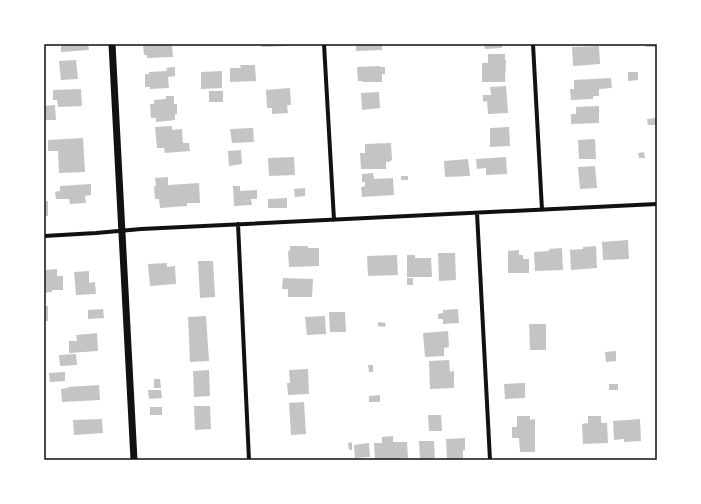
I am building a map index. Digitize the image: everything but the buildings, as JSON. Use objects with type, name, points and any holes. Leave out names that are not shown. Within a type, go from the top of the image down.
[{"type":"street","points":[[112,44],[134,460]]},
{"type":"street","points":[[324,44],[334,220]]},
{"type":"street","points":[[533,44],[542,210]]},
{"type":"street","points":[[44,236],[238,224],[657,204]]},
{"type":"street","points":[[477,213],[490,460]]},
{"type":"street","points":[[238,224],[249,460]]}]
